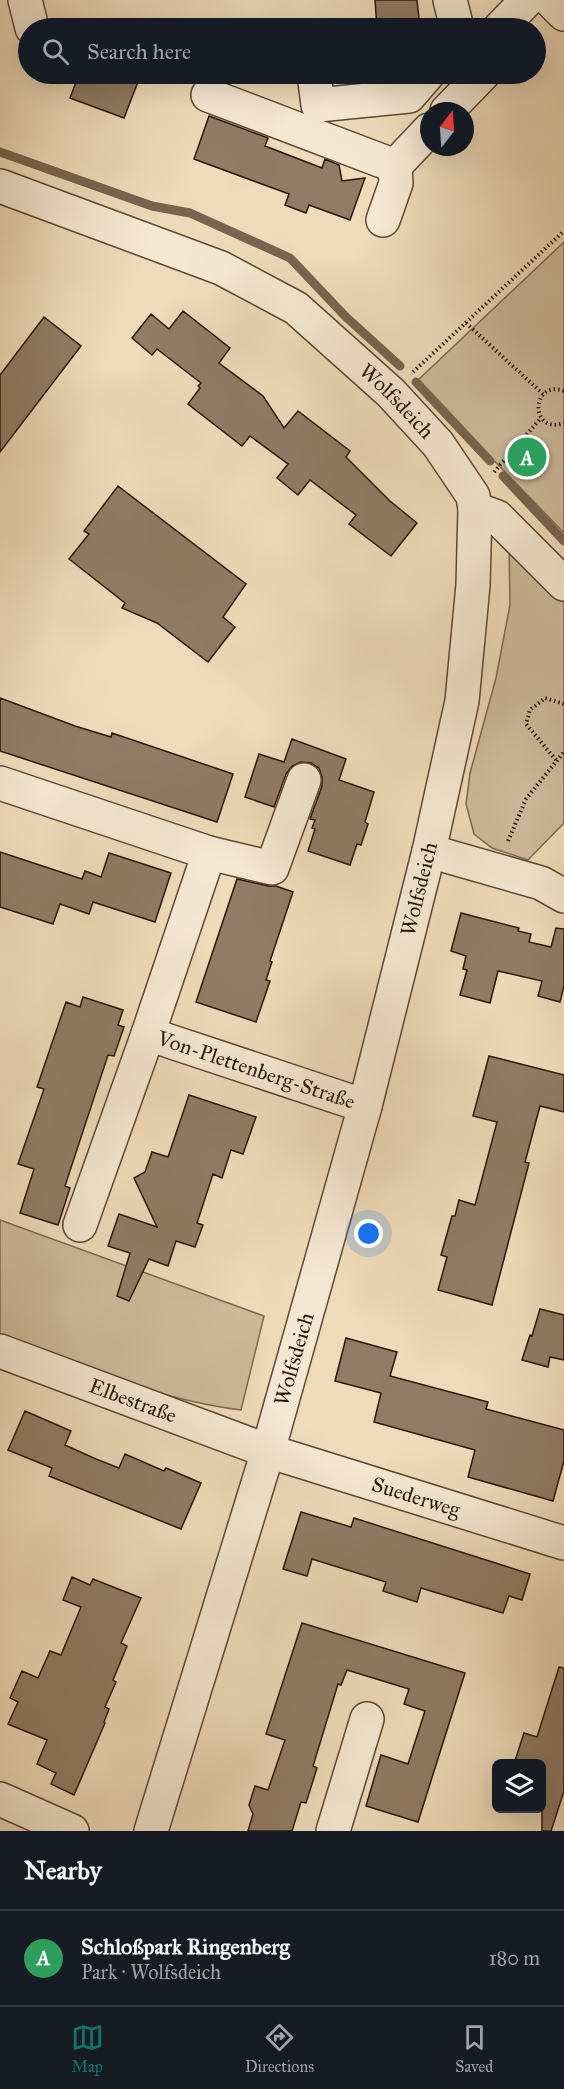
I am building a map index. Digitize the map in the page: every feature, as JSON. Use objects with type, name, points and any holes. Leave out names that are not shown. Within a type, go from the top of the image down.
[{"type":"street","points":[[25,0],[30,18]]},
{"type":"street","points":[[450,0],[454,18]]},
{"type":"street","points":[[510,18],[527,0]]},
{"type":"street","points":[[550,0],[564,14]]},
{"type":"street","points":[[315,84],[318,105],[409,96],[419,84]]},
{"type":"street","points":[[456,102],[473,84]]},
{"type":"street","points":[[208,95],[395,166]]},
{"type":"street","points":[[383,220],[396,183],[395,166],[420,140]]},
{"type":"street","name":"Wolfsdeich","points":[[0,186],[221,268],[296,309],[392,393],[438,444],[474,503],[473,585],[462,700],[429,851],[365,1106],[268,1451],[151,1831]]},
{"type":"street","points":[[474,503],[497,516],[564,584]]},
{"type":"street","points":[[0,783],[209,853],[272,868],[304,780]]},
{"type":"street","points":[[429,851],[541,883],[564,896]]},
{"type":"street","name":"Von-Plettenberg-Straße","points":[[80,1225],[209,853]]},
{"type":"street","name":"Von-Plettenberg-Straße","points":[[148,1034],[365,1106]]},
{"type":"street","name":"Elbestraße","points":[[0,1351],[268,1451]]},
{"type":"street","name":"Suederweg","points":[[268,1451],[564,1543]]},
{"type":"street","points":[[333,1831],[367,1719]]},
{"type":"street","points":[[0,1799],[72,1831]]},
{"type":"path","points":[[392,393],[564,231]]},
{"type":"path","points":[[465,324],[543,394]]},
{"type":"path","points":[[564,391],[554,389],[543,394],[538,403],[541,418],[552,425],[564,423]]},
{"type":"path","points":[[474,503],[541,418]]},
{"type":"path","points":[[556,760],[526,724],[530,710],[545,698],[564,704]]},
{"type":"path","points":[[496,869],[526,800],[564,752]]},
{"type":"shaded area","points":[[564,242],[564,533],[417,381]]},
{"type":"shaded area","points":[[509,546],[564,600],[564,823],[528,860],[492,848],[474,834],[466,804],[470,773],[496,678],[510,605]]},
{"type":"shaded area","points":[[0,1220],[264,1316],[241,1410],[149,1390],[0,1336]]},
{"type":"building","points":[[375,0],[417,0],[419,18],[376,18]]},
{"type":"building","points":[[75,84],[137,84],[124,118],[70,98]]},
{"type":"building","points":[[209,116],[268,138],[265,146],[322,168],[325,159],[339,165],[342,181],[365,178],[350,220],[309,205],[306,213],[285,205],[289,194],[194,159]]},
{"type":"building","points":[[183,311],[230,348],[219,363],[263,396],[284,428],[298,411],[350,451],[346,457],[390,501],[417,523],[391,556],[349,524],[356,515],[310,480],[298,495],[277,478],[288,464],[250,436],[242,446],[188,404],[201,383],[157,349],[152,355],[132,338],[151,314],[169,329]]},
{"type":"building","points":[[44,317],[81,346],[0,452],[0,375]]},
{"type":"building","points":[[118,486],[246,584],[223,617],[235,627],[208,662],[157,623],[122,608],[125,603],[69,559],[89,534],[84,531]]},
{"type":"building","points":[[0,698],[75,726],[111,737],[112,733],[233,774],[217,822],[0,751]]},
{"type":"building","points":[[292,739],[346,759],[339,780],[374,792],[365,822],[368,824],[361,845],[357,844],[350,865],[308,851],[315,829],[312,828],[315,820],[310,819],[322,786],[319,768],[311,763],[301,762],[292,766],[286,774],[274,807],[245,797],[259,754],[284,762]]},
{"type":"building","points":[[0,852],[82,879],[85,871],[101,877],[109,853],[171,873],[155,922],[93,902],[89,914],[60,904],[53,924],[0,907]]},
{"type":"building","points":[[237,879],[276,886],[293,892],[270,961],[272,962],[266,980],[270,981],[256,1022],[196,1002]]},
{"type":"building","points":[[461,913],[519,928],[518,931],[531,934],[529,942],[551,947],[556,928],[564,929],[564,986],[560,1002],[538,996],[542,981],[498,971],[490,1003],[460,995],[467,970],[463,969],[466,956],[451,951]]},
{"type":"building","points":[[83,997],[123,1010],[118,1025],[124,1027],[114,1056],[108,1055],[65,1186],[70,1188],[58,1225],[20,1213],[34,1169],[18,1164],[44,1089],[37,1087],[66,1002],[80,1007]]},
{"type":"building","points":[[489,1056],[564,1075],[564,1112],[540,1106],[525,1162],[529,1163],[492,1305],[438,1290],[447,1257],[441,1255],[452,1216],[455,1216],[459,1200],[475,1205],[497,1122],[473,1116]]},
{"type":"building","points":[[189,1095],[256,1117],[243,1154],[231,1150],[222,1178],[213,1174],[197,1223],[203,1225],[195,1247],[176,1241],[168,1266],[149,1259],[129,1301],[117,1296],[130,1253],[108,1246],[119,1214],[157,1227],[134,1178],[145,1172],[152,1152],[168,1157]]},
{"type":"building","points":[[540,1309],[564,1315],[564,1360],[550,1357],[548,1367],[522,1360]]},
{"type":"building","points":[[346,1338],[397,1352],[390,1376],[488,1402],[486,1409],[564,1430],[564,1461],[553,1501],[468,1477],[475,1450],[374,1422],[381,1393],[335,1381]]},
{"type":"building","points":[[25,1411],[71,1431],[65,1445],[96,1459],[119,1468],[125,1454],[164,1471],[166,1468],[201,1483],[181,1529],[49,1476],[52,1468],[8,1450]]},
{"type":"building","points":[[301,1512],[351,1527],[354,1518],[530,1574],[522,1600],[509,1596],[503,1613],[421,1588],[417,1602],[383,1591],[386,1582],[312,1559],[307,1576],[283,1569]]},
{"type":"building","points":[[72,1577],[90,1585],[93,1579],[141,1598],[121,1643],[127,1646],[113,1680],[116,1682],[105,1707],[109,1709],[105,1723],[74,1795],[51,1784],[56,1773],[37,1764],[47,1740],[8,1724],[18,1702],[10,1698],[22,1671],[38,1678],[50,1651],[61,1655],[81,1607],[63,1600]]},
{"type":"building","points":[[302,1623],[465,1673],[418,1822],[366,1806],[381,1755],[408,1764],[425,1711],[404,1704],[409,1689],[347,1670],[341,1685],[338,1684],[313,1766],[317,1768],[306,1803],[301,1802],[292,1831],[248,1831],[253,1814],[249,1805],[255,1786],[268,1790],[285,1740],[266,1734]]},
{"type":"building","points":[[559,1667],[564,1668],[564,1791],[551,1831],[542,1831],[542,1813],[546,1813],[546,1759],[516,1759],[524,1733],[537,1737]]},
{"type":"waterway","points":[[0,152],[152,206],[190,213],[290,258],[346,317],[400,366]]},
{"type":"waterway","points":[[416,382],[490,461]]},
{"type":"waterway","points":[[503,476],[564,541]]},
{"type":"place","name":"Schloßpark Ringenberg","points":[[527,457]]}]
